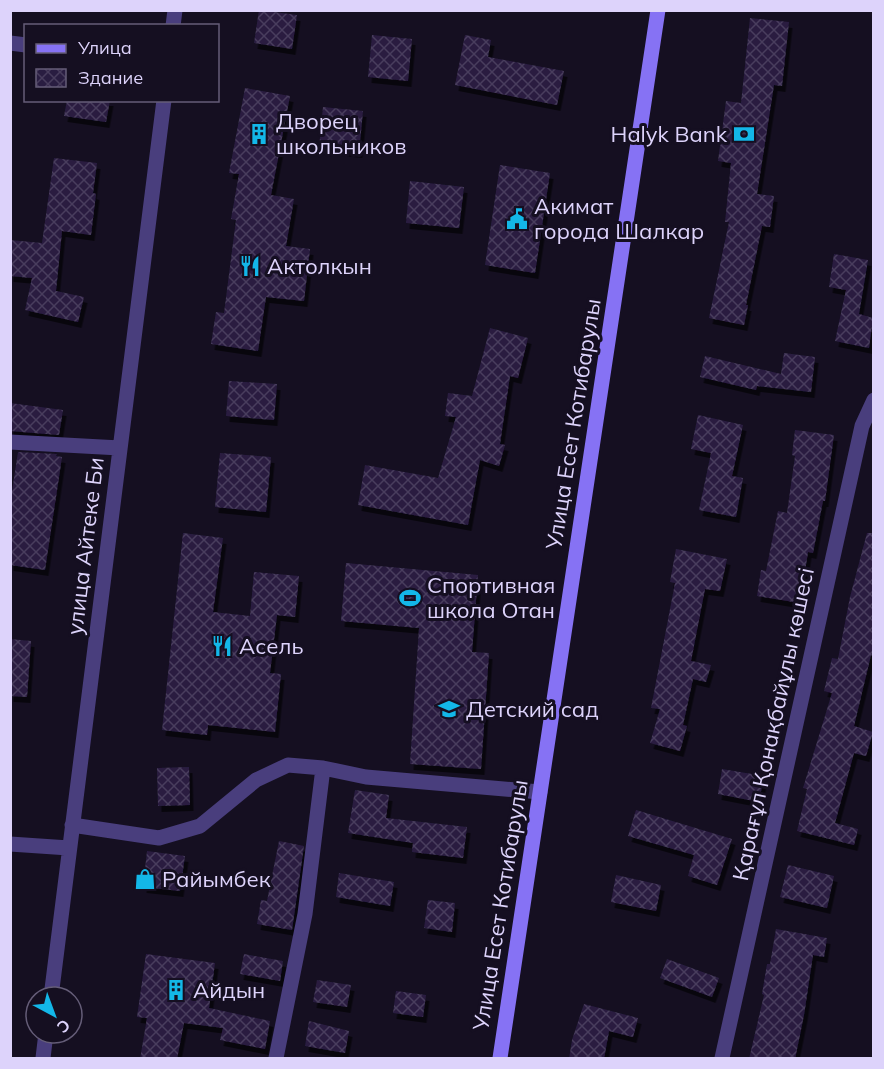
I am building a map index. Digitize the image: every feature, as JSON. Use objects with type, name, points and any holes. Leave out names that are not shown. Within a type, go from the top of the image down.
[{"type":"main road","name":"Улица Есет Котибарулы","points":[[500,1059],[658,10]]},
{"type":"street","name":"улица Айтеке Би","points":[[52,985],[164,102]]},
{"type":"street","name":"Қарағұл Қонақбайұлы көшесі","points":[[722,1059],[862,426],[873,400]]},
{"type":"street","points":[[10,442],[120,448]]},
{"type":"street","points":[[72,825],[159,838],[200,826],[256,780],[288,765],[322,768],[366,777],[540,792]]},
{"type":"street","points":[[276,1059],[305,914],[322,768]]},
{"type":"street","points":[[10,844],[69,848]]},
{"type":"building","points":[[259,10],[297,15],[292,49],[254,43]]},
{"type":"building","points":[[750,18],[789,22],[782,86],[774,85],[757,194],[774,196],[770,227],[762,226],[744,325],[709,318],[729,222],[725,222],[731,163],[718,161],[726,101],[741,103]]},
{"type":"building","points":[[372,35],[412,39],[408,81],[368,77]]},
{"type":"building","points":[[465,35],[491,40],[488,57],[564,71],[557,105],[455,85]]},
{"type":"building","points":[[245,88],[290,96],[271,195],[294,199],[286,246],[310,249],[304,301],[266,297],[258,351],[211,344],[216,312],[224,313],[236,220],[231,219],[239,174],[229,173]]},
{"type":"building","points":[[67,102],[110,102],[106,122],[64,116]]},
{"type":"building","points":[[323,107],[363,111],[359,152],[319,148]]},
{"type":"building","points":[[54,158],[97,163],[91,235],[62,231],[56,291],[84,297],[78,322],[25,310],[32,278],[10,276],[10,240],[42,243]]},
{"type":"building","name":"Акимат города Шалкар","points":[[500,165],[550,173],[535,273],[485,265]]},
{"type":"building","points":[[410,181],[464,187],[459,228],[406,223]]},
{"type":"building","points":[[834,254],[868,260],[859,314],[873,318],[869,348],[835,341],[846,290],[829,287]]},
{"type":"building","points":[[490,328],[528,338],[518,378],[510,376],[500,444],[505,445],[499,466],[480,460],[468,525],[358,505],[365,465],[438,478],[456,417],[445,416],[448,393],[472,396]]},
{"type":"building","points":[[784,353],[815,357],[811,392],[757,386],[756,390],[700,377],[705,356],[781,374]]},
{"type":"building","points":[[229,381],[277,384],[274,420],[226,416]]},
{"type":"building","points":[[10,403],[63,410],[59,435],[10,431]]},
{"type":"building","points":[[698,415],[743,425],[732,476],[743,478],[736,517],[699,510],[711,453],[691,449]]},
{"type":"building","points":[[795,430],[834,435],[825,501],[823,501],[813,553],[808,552],[800,603],[757,596],[761,570],[766,571],[778,511],[787,513],[795,456],[792,455]]},
{"type":"building","points":[[18,452],[57,454],[56,456],[62,457],[45,570],[10,565],[10,504]]},
{"type":"building","points":[[220,453],[271,457],[266,512],[215,507]]},
{"type":"building","name":"Асель","points":[[183,533],[223,538],[213,612],[250,616],[254,572],[299,576],[295,617],[277,615],[270,673],[281,674],[275,732],[208,725],[207,735],[162,730]]},
{"type":"building","points":[[867,533],[873,533],[873,656],[871,655],[854,726],[873,732],[866,756],[854,753],[835,823],[858,829],[854,845],[797,831],[807,789],[803,788],[832,693],[824,691],[832,658],[838,659],[850,597]]},
{"type":"building","points":[[676,549],[727,559],[720,591],[705,589],[691,661],[711,665],[706,682],[693,679],[683,725],[687,726],[680,751],[650,743],[660,709],[651,708],[675,583],[670,582]]},
{"type":"building","points":[[346,563],[478,575],[472,652],[489,653],[481,769],[410,764],[419,628],[341,621]]},
{"type":"building","points":[[10,639],[31,641],[27,697],[10,696]]},
{"type":"building","points":[[189,767],[190,805],[158,806],[157,768]]},
{"type":"building","points":[[722,769],[764,776],[759,802],[718,794]]},
{"type":"building","points":[[355,790],[389,795],[386,818],[467,827],[463,858],[412,852],[413,843],[348,833]]},
{"type":"building","points":[[636,810],[732,839],[717,885],[688,876],[694,855],[628,836]]},
{"type":"building","points":[[279,841],[304,846],[292,930],[257,924],[261,900],[267,901]]},
{"type":"building","points":[[147,851],[185,856],[180,891],[143,887]]},
{"type":"building","points":[[788,865],[834,876],[827,908],[780,897]]},
{"type":"building","points":[[339,873],[394,882],[390,906],[336,897]]},
{"type":"building","points":[[616,875],[661,885],[656,911],[611,902]]},
{"type":"building","points":[[428,900],[455,903],[452,932],[424,928]]},
{"type":"building","points":[[776,929],[827,938],[824,957],[813,955],[795,1059],[749,1059],[764,995],[762,994],[767,964],[770,964]]},
{"type":"building","points":[[146,954],[215,963],[209,1008],[270,1021],[265,1049],[220,1040],[223,1028],[184,1023],[177,1059],[140,1059],[147,1018],[137,1017]]},
{"type":"building","points":[[244,954],[283,961],[280,981],[240,974]]},
{"type":"building","points":[[667,959],[719,978],[712,997],[660,978]]},
{"type":"building","points":[[317,980],[351,985],[347,1007],[313,1002]]},
{"type":"building","points":[[396,991],[426,995],[423,1017],[393,1013]]},
{"type":"building","points":[[584,1004],[638,1018],[633,1037],[609,1031],[604,1059],[569,1059],[572,1040]]},
{"type":"building","points":[[309,1021],[349,1031],[345,1053],[305,1046]]},
{"type":"place","name":"Дворец школьников","points":[[259,134]]},
{"type":"place","name":"Halyk Bank","points":[[744,134]]},
{"type":"place","name":"Акимат города Шалкар","points":[[517,219]]},
{"type":"place","name":"Актолкын","points":[[250,266]]},
{"type":"place","name":"Спортивная школа Отан","points":[[410,598]]},
{"type":"place","name":"Асель","points":[[222,646]]},
{"type":"place","name":"Детский сад","points":[[449,709]]},
{"type":"place","name":"Райымбек","points":[[145,879]]},
{"type":"place","name":"Айдын","points":[[176,990]]}]
